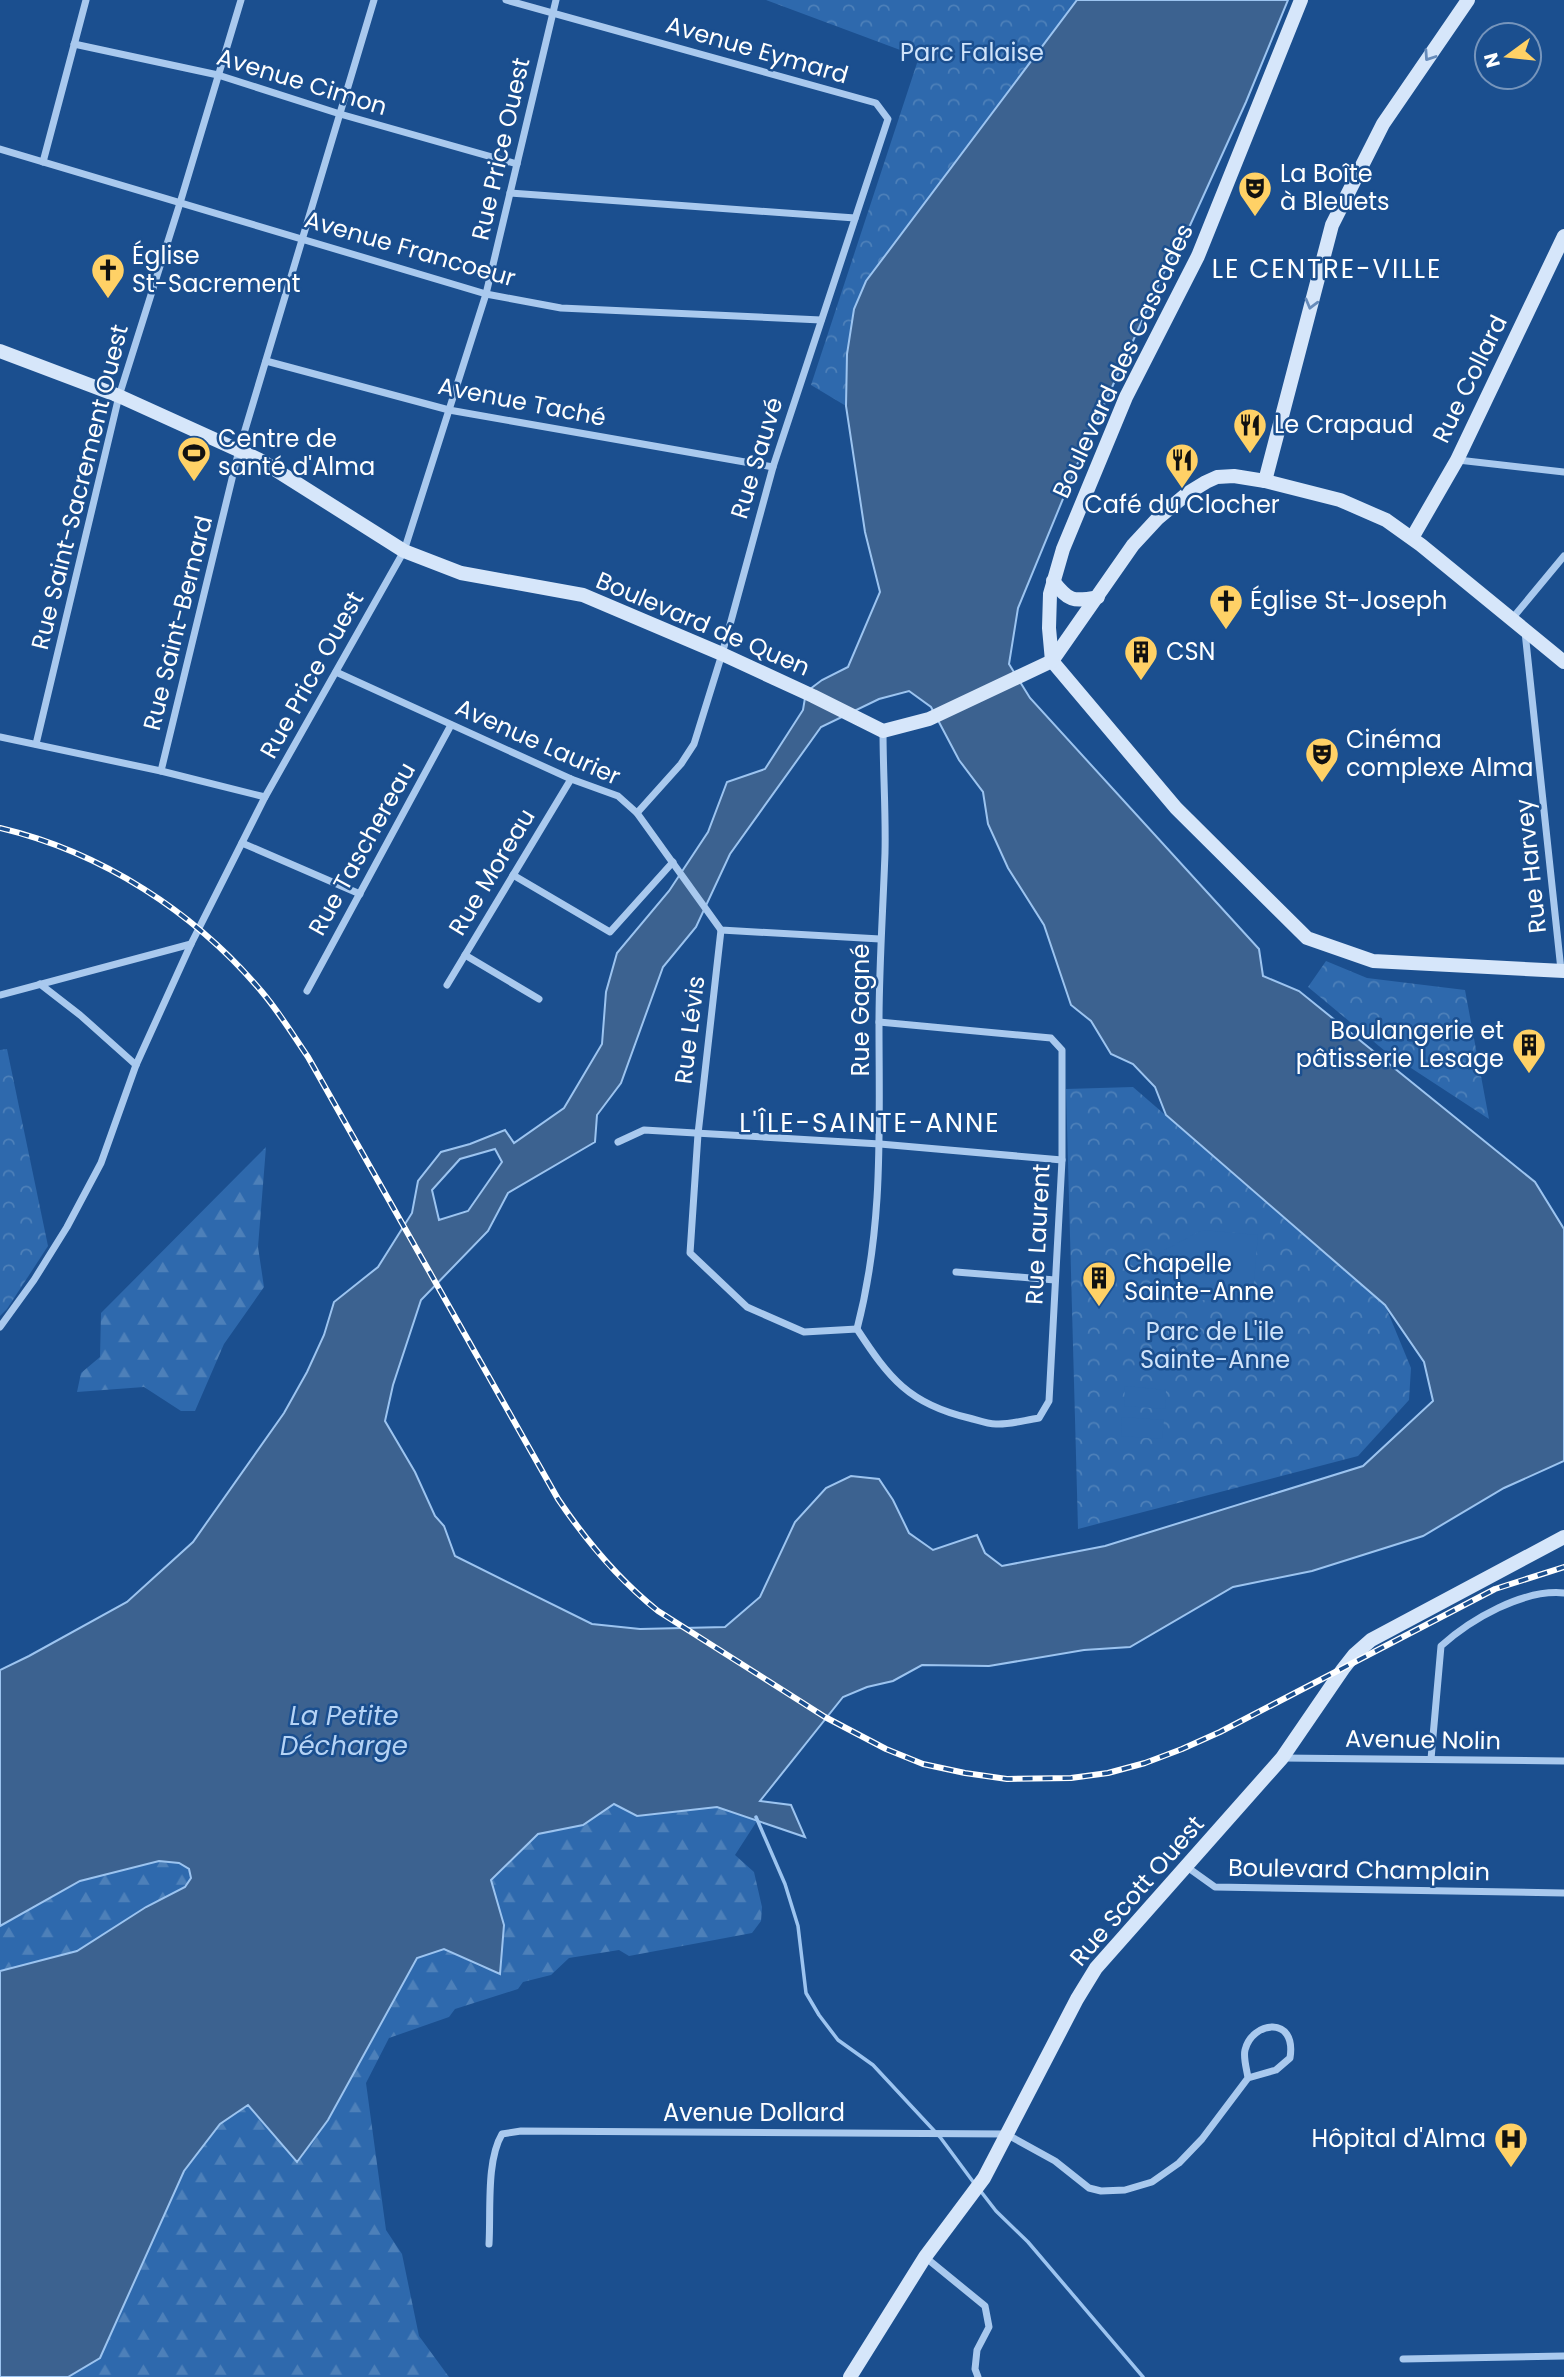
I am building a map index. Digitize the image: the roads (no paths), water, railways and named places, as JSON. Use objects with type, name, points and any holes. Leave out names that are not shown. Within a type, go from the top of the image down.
[{"type":"street","points":[[43,162],[86,0]]},
{"type":"street","name":"Rue Saint-Sacrement Ouest","points":[[36,744],[119,396],[241,0]]},
{"type":"street","name":"Rue Saint-Bernard","points":[[161,771],[239,450],[374,0]]},
{"type":"street","name":"Avenue Eymard","points":[[506,0],[876,103]]},
{"type":"street","name":"Rue Price Ouest","points":[[0,1327],[67,1227],[101,1163],[136,1065],[191,944],[265,797],[404,551],[486,294],[556,0]]},
{"type":"street","name":"Boulevard des Cascades","points":[[1052,662],[1049,628],[1053,581],[1063,549],[1126,397],[1198,256],[1301,0]]},
{"type":"street","points":[[1265,481],[1332,225],[1383,124],[1468,0]]},
{"type":"street","name":"Avenue Cimon","points":[[74,44],[218,75],[340,114],[517,164]]},
{"type":"street","name":"Rue Sauvé","points":[[637,813],[681,764],[694,744],[722,654],[773,467],[888,119],[876,103]]},
{"type":"street","name":"Avenue Francoeur","points":[[0,149],[486,294],[561,308],[821,320]]},
{"type":"street","points":[[510,193],[855,218]]},
{"type":"street","name":"Rue Collard","points":[[1412,538],[1457,460],[1564,236]]},
{"type":"street","name":"Boulevard de Quen","points":[[0,351],[119,396],[260,460],[404,551],[461,573],[583,595],[722,654],[883,731]]},
{"type":"street","name":"Avenue Taché","points":[[266,361],[449,410],[773,467]]},
{"type":"street","points":[[1457,460],[1564,472]]},
{"type":"street","points":[[883,731],[929,719],[1052,662],[1133,545],[1188,493],[1217,477],[1234,476],[1265,481],[1340,500],[1386,520],[1412,538],[1564,663]]},
{"type":"street","points":[[1510,621],[1564,556]]},
{"type":"street","points":[[1053,581],[1066,597],[1077,601],[1098,597]]},
{"type":"street","name":"Rue Harvey","points":[[1525,632],[1562,970]]},
{"type":"street","points":[[1052,662],[1176,808],[1307,938],[1373,961],[1562,970]]},
{"type":"street","name":"Avenue Laurier","points":[[336,672],[571,779],[618,796],[637,813],[721,930]]},
{"type":"street","name":"Rue Taschereau","points":[[307,991],[451,725]]},
{"type":"street","name":"Rue Gagné","points":[[857,1329],[865,1300],[878,1208],[880,939],[885,852],[883,731]]},
{"type":"street","points":[[0,737],[161,771],[265,797]]},
{"type":"street","name":"Rue Moreau","points":[[447,985],[571,779]]},
{"type":"street","points":[[242,843],[360,894]]},
{"type":"street","points":[[513,875],[610,932],[673,862]]},
{"type":"street","points":[[721,930],[880,939]]},
{"type":"street","name":"Rue Lévis","points":[[721,930],[698,1134],[690,1252],[747,1307],[804,1332],[857,1329]]},
{"type":"street","points":[[0,995],[191,944]]},
{"type":"street","points":[[465,955],[539,999]]},
{"type":"street","points":[[40,984],[80,1015],[136,1065]]},
{"type":"street","name":"Rue Laurent","points":[[857,1329],[878,1360],[902,1388],[920,1401],[948,1413],[995,1424],[1039,1418],[1049,1401],[1062,1160],[1062,1050],[1051,1038],[879,1022]]},
{"type":"street","points":[[618,1142],[643,1130],[880,1144],[1062,1160]]},
{"type":"street","points":[[956,1272],[1055,1280]]},
{"type":"street","name":"Rue Scott Ouest","points":[[850,2377],[925,2257],[984,2178],[1077,1999],[1096,1968],[1282,1758],[1354,1655],[1371,1640],[1564,1537]]},
{"type":"street","points":[[1431,1759],[1441,1646],[1461,1628],[1525,1597],[1552,1592],[1564,1593]]},
{"type":"street","name":"Avenue Nolin","points":[[1282,1758],[1564,1762]]},
{"type":"street","name":"Boulevard Champlain","points":[[1187,1867],[1216,1887],[1564,1895]]},
{"type":"street","points":[[1006,2134],[1055,2161],[1089,2188],[1101,2191],[1125,2190],[1152,2182],[1179,2163],[1202,2139],[1248,2078],[1276,2070],[1290,2058],[1292,2047],[1289,2035],[1270,2027],[1257,2032],[1244,2051],[1248,2078]]},
{"type":"street","name":"Avenue Dollard","points":[[489,2244],[492,2162],[495,2146],[502,2134],[521,2131],[1006,2134]]},
{"type":"street","points":[[925,2257],[985,2306],[989,2327],[977,2350],[975,2369],[978,2377]]},
{"type":"street","points":[[1403,2359],[1564,2356]]},
{"type":"water","name":"La Petite Décharge","points":[[1077,0],[1288,0],[1246,102],[1187,232],[1166,268],[1079,460],[1018,608],[1009,664],[1030,698],[1259,949],[1263,976],[1299,991],[1535,1182],[1564,1229],[1564,1461],[1504,1488],[1423,1536],[1312,1571],[1233,1587],[1130,1647],[1084,1650],[989,1666],[922,1665],[893,1681],[867,1687],[843,1697],[760,1801],[791,1805],[805,1837],[717,1807],[637,1816],[614,1804],[583,1825],[538,1834],[491,1880],[504,1925],[500,1974],[444,1949],[417,1958],[328,2120],[297,2162],[248,2105],[220,2124],[184,2171],[100,2358],[68,2377],[0,2377],[0,1971],[77,1951],[146,1907],[185,1887],[191,1878],[189,1869],[179,1863],[159,1861],[80,1881],[0,1926],[0,1670],[127,1602],[193,1542],[284,1413],[324,1335],[334,1302],[378,1267],[412,1213],[418,1181],[441,1152],[505,1130],[514,1143],[564,1108],[602,1044],[606,992],[617,953],[669,891],[708,832],[727,782],[765,769],[803,710],[806,692],[822,680],[848,667],[880,592],[865,532],[846,406],[847,354],[854,309],[866,281]],"holes":[[[909,691],[931,707],[959,760],[983,792],[988,824],[1008,868],[1044,925],[1071,1005],[1091,1021],[1111,1054],[1133,1064],[1155,1087],[1166,1115],[1385,1305],[1424,1362],[1433,1401],[1363,1466],[1105,1546],[1002,1566],[985,1553],[977,1535],[933,1550],[909,1533],[879,1479],[851,1476],[826,1488],[795,1522],[760,1597],[725,1627],[640,1629],[592,1624],[455,1556],[444,1526],[435,1516],[415,1472],[385,1421],[393,1385],[421,1300],[488,1231],[508,1193],[595,1142],[597,1115],[621,1083],[663,967],[696,927],[730,854],[821,727],[879,699]],[[495,1149],[502,1162],[468,1211],[439,1220],[432,1190],[460,1159]]]},
{"type":"waterway","points":[[756,1817],[785,1884],[798,1926],[806,1993],[819,2015],[838,2040],[873,2065],[940,2137],[974,2183]]},
{"type":"waterway","points":[[979,2189],[1143,2377]]},
{"type":"railway","points":[[0,828],[74,852],[110,869],[176,911],[236,963],[268,1000],[308,1057],[558,1499],[592,1545],[616,1573],[658,1611],[825,1717],[886,1749],[923,1764],[1007,1779],[1071,1778],[1108,1773],[1145,1763],[1220,1732],[1495,1589],[1564,1567]]},
{"type":"place","name":"La Boîte à Bleuets","points":[[1255,218]]},
{"type":"place","name":"Église St-Sacrement","points":[[108,300]]},
{"type":"place","name":"Le Crapaud","points":[[1250,455]]},
{"type":"place","name":"Centre de santé d'Alma","points":[[194,483]]},
{"type":"place","name":"Café du Clocher","points":[[1182,490]]},
{"type":"place","name":"Église St-Joseph","points":[[1226,631]]},
{"type":"place","name":"CSN","points":[[1141,682]]},
{"type":"place","name":"Cinéma complexe Alma","points":[[1322,784]]},
{"type":"place","name":"Boulangerie et pâtisserie Lesage","points":[[1529,1075]]},
{"type":"place","name":"Chapelle Sainte-Anne","points":[[1099,1308]]},
{"type":"place","name":"Hôpital d'Alma","points":[[1511,2169]]},
{"type":"district","name":"LE CENTRE-VILLE","points":[[1327,269]]},
{"type":"district","name":"L'ÎLE-SAINTE-ANNE","points":[[870,1123]]},
{"type":"park label","name":"Parc Falaise","points":[[972,53]]},
{"type":"park label","name":"Parc de L'ile Sainte-Anne","points":[[1215,1346]]}]
